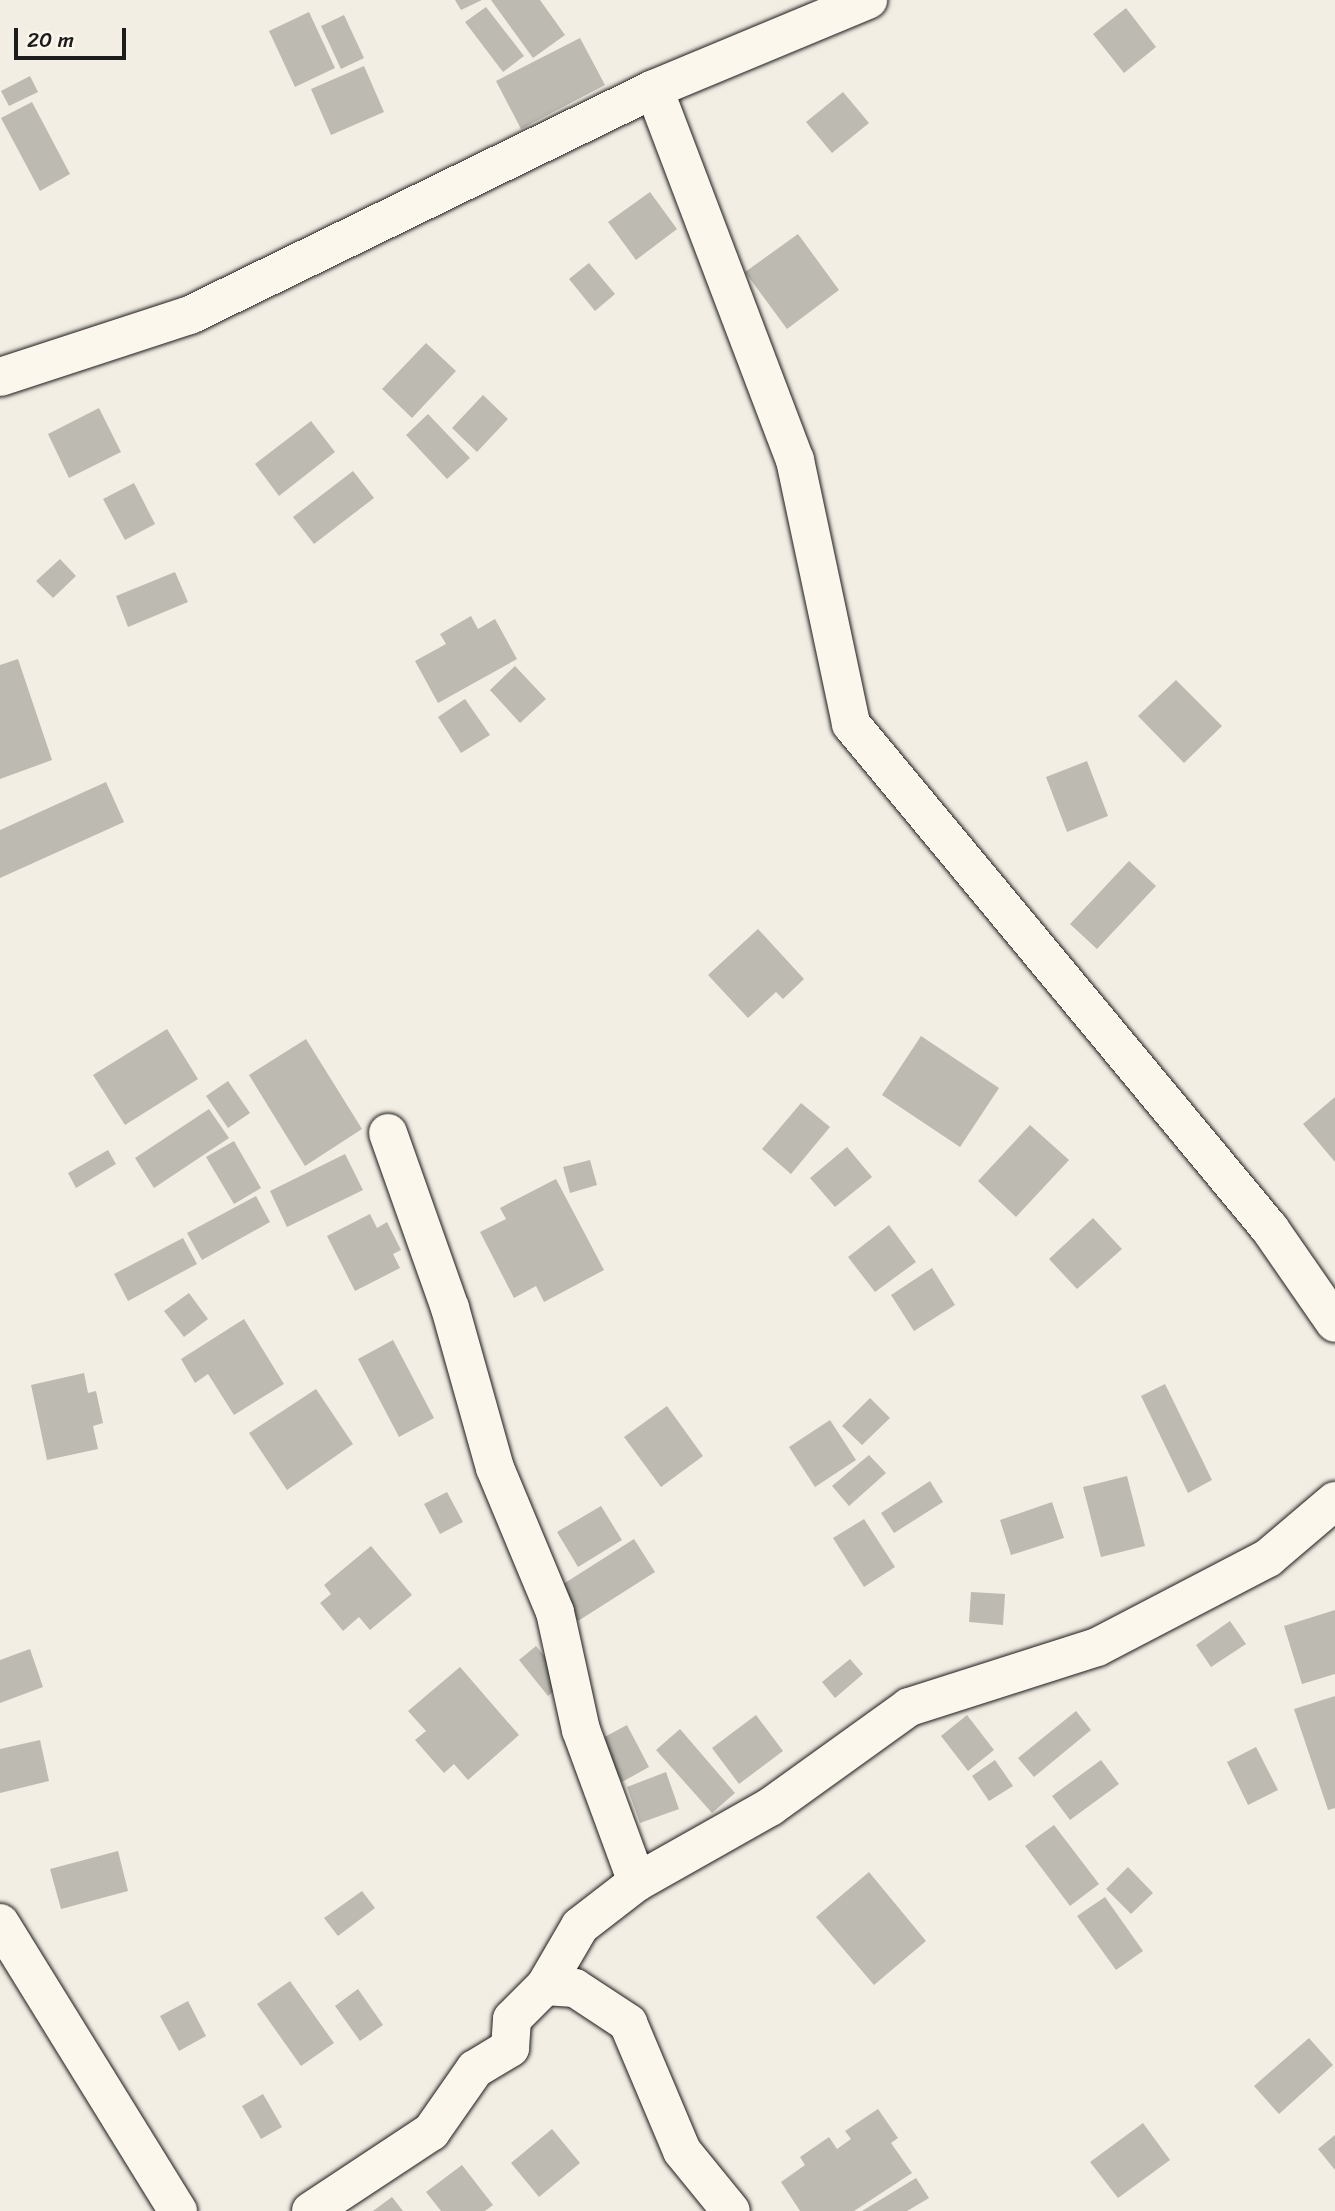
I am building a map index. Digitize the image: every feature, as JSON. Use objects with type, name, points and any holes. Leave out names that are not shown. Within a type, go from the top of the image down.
[{"type":"street","points":[[0,377],[190,315],[654,89],[869,0]]},
{"type":"street","points":[[654,89],[794,460],[851,724],[1270,1229],[1335,1323]]},
{"type":"street","points":[[388,1133],[450,1308],[495,1468],[555,1612],[581,1730],[637,1882]]},
{"type":"street","points":[[311,2211],[431,2132],[475,2069],[510,2048],[512,2019],[545,1986],[580,1926],[637,1882],[770,1807],[909,1707],[1097,1647],[1268,1558],[1335,1501]]},
{"type":"street","points":[[0,1923],[178,2211]]},
{"type":"street","points":[[545,1986],[575,1988],[628,2023],[682,2151],[731,2211]]},
{"type":"building","points":[[455,0],[482,0],[461,10]]},
{"type":"building","points":[[491,0],[540,0],[565,35],[533,58]]},
{"type":"building","points":[[486,7],[524,56],[503,72],[465,22]]},
{"type":"building","points":[[1126,8],[1156,47],[1124,73],[1093,34]]},
{"type":"building","points":[[309,12],[335,68],[295,87],[269,31]]},
{"type":"building","points":[[344,15],[364,58],[341,69],[321,26]]},
{"type":"building","points":[[580,38],[605,85],[521,129],[496,81]]},
{"type":"building","points":[[364,66],[384,112],[331,135],[311,89]]},
{"type":"building","points":[[30,76],[38,92],[9,106],[1,91]]},
{"type":"building","points":[[843,92],[869,123],[832,153],[806,122]]},
{"type":"building","points":[[32,102],[70,174],[40,191],[1,118]]},
{"type":"building","points":[[650,192],[677,229],[636,260],[608,222]]},
{"type":"building","points":[[798,234],[839,290],[787,329],[745,272]]},
{"type":"building","points":[[589,263],[615,294],[595,311],[569,279]]},
{"type":"building","points":[[426,343],[456,371],[412,418],[382,389]]},
{"type":"building","points":[[483,395],[508,419],[477,452],[452,428]]},
{"type":"building","points":[[99,408],[121,452],[69,478],[48,434]]},
{"type":"building","points":[[428,414],[470,458],[447,479],[406,435]]},
{"type":"building","points":[[311,421],[335,452],[279,496],[255,464]]},
{"type":"building","points":[[353,471],[374,498],[314,544],[293,517]]},
{"type":"building","points":[[134,483],[155,524],[125,540],[103,499]]},
{"type":"building","points":[[60,559],[76,576],[53,598],[36,581]]},
{"type":"building","points":[[175,572],[188,602],[128,627],[116,596]]},
{"type":"building","points":[[471,616],[478,629],[495,619],[517,659],[438,703],[415,661],[446,644],[440,634]]},
{"type":"building","points":[[18,659],[52,760],[0,779],[0,665]]},
{"type":"building","points":[[515,666],[546,699],[520,723],[490,690]]},
{"type":"building","points":[[1176,680],[1222,726],[1184,763],[1138,716]]},
{"type":"building","points":[[465,699],[490,735],[461,753],[438,717]]},
{"type":"building","points":[[1087,761],[1108,816],[1067,832],[1046,777]]},
{"type":"building","points":[[106,782],[124,822],[0,878],[0,830]]},
{"type":"building","points":[[1129,861],[1156,886],[1097,949],[1070,924]]},
{"type":"building","points":[[758,929],[804,979],[783,999],[776,992],[748,1018],[708,975]]},
{"type":"building","points":[[167,1029],[198,1079],[125,1125],[93,1075]]},
{"type":"building","points":[[921,1036],[999,1088],[960,1147],[882,1095]]},
{"type":"building","points":[[306,1039],[362,1129],[305,1166],[249,1075]]},
{"type":"building","points":[[228,1081],[250,1113],[228,1128],[206,1096]]},
{"type":"building","points":[[1335,1097],[1335,1162],[1303,1124]]},
{"type":"building","points":[[801,1103],[830,1127],[791,1174],[762,1149]]},
{"type":"building","points":[[209,1109],[229,1138],[154,1188],[135,1158]]},
{"type":"building","points":[[1030,1125],[1069,1160],[1016,1217],[978,1181]]},
{"type":"building","points":[[234,1141],[261,1188],[234,1204],[206,1157]]},
{"type":"building","points":[[847,1147],[872,1177],[835,1207],[810,1178]]},
{"type":"building","points":[[108,1150],[116,1164],[76,1188],[68,1173]]},
{"type":"building","points":[[345,1154],[363,1190],[287,1227],[270,1191]]},
{"type":"building","points":[[590,1160],[597,1185],[570,1193],[563,1167]]},
{"type":"building","points":[[556,1179],[604,1270],[544,1302],[536,1286],[514,1298],[480,1232],[506,1219],[500,1208]]},
{"type":"building","points":[[256,1196],[270,1222],[202,1260],[187,1233]]},
{"type":"building","points":[[370,1214],[377,1228],[387,1222],[401,1250],[393,1254],[400,1268],[355,1291],[327,1236]]},
{"type":"building","points":[[1093,1218],[1122,1249],[1077,1289],[1049,1259]]},
{"type":"building","points":[[889,1225],[916,1262],[875,1292],[848,1257]]},
{"type":"building","points":[[183,1238],[197,1264],[128,1301],[114,1274]]},
{"type":"building","points":[[932,1268],[955,1305],[914,1331],[891,1295]]},
{"type":"building","points":[[189,1293],[208,1319],[184,1337],[164,1311]]},
{"type":"building","points":[[244,1319],[284,1384],[234,1415],[208,1374],[195,1383],[181,1359]]},
{"type":"building","points":[[393,1340],[434,1418],[399,1437],[358,1359]]},
{"type":"building","points":[[84,1373],[88,1393],[96,1391],[103,1423],[93,1426],[98,1449],[47,1460],[31,1385]]},
{"type":"building","points":[[1165,1384],[1212,1480],[1188,1493],[1141,1396]]},
{"type":"building","points":[[316,1389],[353,1444],[287,1490],[249,1433]]},
{"type":"building","points":[[870,1398],[890,1418],[862,1445],[842,1426]]},
{"type":"building","points":[[667,1406],[703,1456],[661,1487],[624,1437]]},
{"type":"building","points":[[830,1420],[856,1460],[815,1487],[789,1447]]},
{"type":"building","points":[[869,1455],[886,1473],[849,1506],[832,1486]]},
{"type":"building","points":[[1127,1476],[1145,1546],[1101,1557],[1083,1487]]},
{"type":"building","points":[[930,1481],[943,1502],[894,1533],[881,1513]]},
{"type":"building","points":[[447,1492],[463,1522],[440,1534],[424,1504]]},
{"type":"building","points":[[1052,1502],[1064,1538],[1011,1555],[1000,1520]]},
{"type":"building","points":[[601,1506],[622,1540],[578,1567],[557,1532]]},
{"type":"building","points":[[864,1519],[895,1567],[864,1587],[833,1538]]},
{"type":"building","points":[[634,1539],[655,1572],[578,1621],[557,1588]]},
{"type":"building","points":[[371,1546],[412,1595],[370,1630],[359,1617],[343,1631],[320,1603],[331,1594],[324,1585]]},
{"type":"building","points":[[971,1592],[1005,1594],[1003,1625],[969,1622]]},
{"type":"building","points":[[1335,1610],[1335,1674],[1302,1684],[1284,1626]]},
{"type":"building","points":[[1230,1621],[1246,1644],[1211,1667],[1196,1645]]},
{"type":"building","points":[[536,1646],[565,1681],[548,1696],[519,1660]]},
{"type":"building","points":[[30,1649],[43,1687],[0,1703],[0,1660]]},
{"type":"building","points":[[850,1659],[863,1674],[835,1698],[822,1682]]},
{"type":"building","points":[[460,1667],[519,1735],[468,1780],[454,1764],[444,1773],[415,1740],[426,1731],[408,1711]]},
{"type":"building","points":[[1335,1696],[1335,1808],[1328,1810],[1294,1709]]},
{"type":"building","points":[[1076,1711],[1091,1730],[1034,1777],[1018,1758]]},
{"type":"building","points":[[756,1715],[783,1751],[739,1784],[712,1748]]},
{"type":"building","points":[[967,1715],[994,1750],[968,1771],[941,1736]]},
{"type":"building","points":[[627,1725],[649,1767],[622,1782],[599,1740]]},
{"type":"building","points":[[680,1729],[735,1793],[712,1813],[656,1750]]},
{"type":"building","points":[[40,1740],[49,1781],[0,1793],[0,1749]]},
{"type":"building","points":[[1256,1747],[1278,1790],[1248,1805],[1227,1762]]},
{"type":"building","points":[[995,1760],[1013,1786],[989,1801],[972,1776]]},
{"type":"building","points":[[1101,1760],[1119,1784],[1070,1820],[1052,1796]]},
{"type":"building","points":[[666,1772],[679,1809],[640,1823],[627,1787]]},
{"type":"building","points":[[1054,1825],[1099,1884],[1070,1906],[1025,1846]]},
{"type":"building","points":[[118,1851],[128,1891],[61,1909],[50,1869]]},
{"type":"building","points":[[1128,1867],[1153,1893],[1131,1914],[1106,1889]]},
{"type":"building","points":[[869,1872],[926,1941],[874,1985],[816,1917]]},
{"type":"building","points":[[362,1891],[375,1908],[338,1936],[324,1918]]},
{"type":"building","points":[[1105,1897],[1143,1951],[1116,1970],[1077,1916]]},
{"type":"building","points":[[290,1981],[334,2043],[301,2066],[257,2004]]},
{"type":"building","points":[[358,1989],[383,2025],[360,2041],[335,2006]]},
{"type":"building","points":[[188,2001],[206,2036],[179,2051],[160,2016]]},
{"type":"building","points":[[1309,2038],[1333,2065],[1279,2114],[1254,2086]]},
{"type":"building","points":[[263,2094],[282,2127],[261,2139],[242,2106]]},
{"type":"building","points":[[878,2109],[898,2138],[891,2143],[912,2173],[854,2211],[800,2211],[781,2182],[805,2165],[800,2157],[829,2137],[837,2149],[851,2139],[845,2131]]},
{"type":"building","points":[[1143,2123],[1170,2160],[1118,2198],[1090,2162]]},
{"type":"building","points":[[552,2129],[580,2163],[539,2197],[511,2163]]},
{"type":"building","points":[[1335,2135],[1335,2170],[1318,2149]]},
{"type":"building","points":[[462,2165],[493,2205],[485,2211],[441,2211],[426,2192]]},
{"type":"building","points":[[916,2178],[929,2198],[907,2211],[862,2211]]},
{"type":"building","points":[[392,2197],[403,2211],[373,2211]]}]
